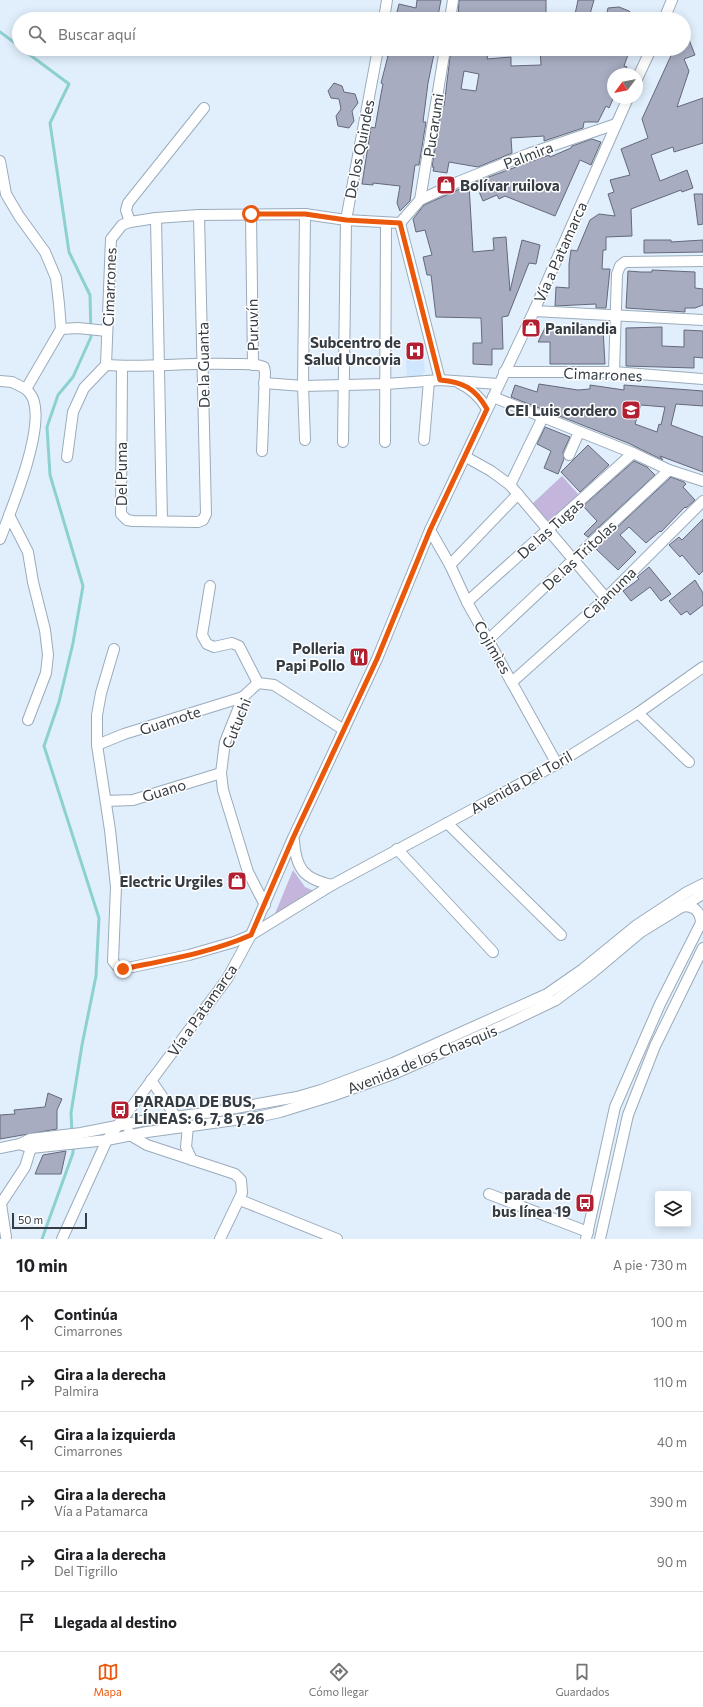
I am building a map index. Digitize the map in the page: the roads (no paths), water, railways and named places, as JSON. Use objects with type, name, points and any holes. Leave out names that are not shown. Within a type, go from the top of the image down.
[{"type":"street","points":[[385,12],[387,0]]},
{"type":"street","points":[[451,12],[453,0]]},
{"type":"street","points":[[667,12],[672,0]]},
{"type":"street","name":"De los Quindes","points":[[343,442],[346,220],[377,56]]},
{"type":"street","name":"Pucarumi","points":[[420,200],[444,56]]},
{"type":"street","points":[[642,68],[648,56]]},
{"type":"street","name":"Vía a Patamarca","points":[[62,1239],[107,1140],[227,979],[251,935],[293,838],[377,659],[430,530],[466,457],[498,384],[534,312],[625,104]]},
{"type":"street","points":[[130,222],[126,210],[128,203],[204,108]]},
{"type":"street","name":"Palmira","points":[[400,223],[420,200],[458,182],[528,154],[616,124]]},
{"type":"street","points":[[0,161],[6,194],[18,216],[45,252],[56,278],[61,329],[26,388]]},
{"type":"street","name":"Cimarrones","points":[[106,365],[111,239],[122,225],[130,222],[156,218],[251,214],[305,214],[346,220],[400,223]]},
{"type":"street","name":"Puruvín","points":[[251,214],[253,365],[264,367],[262,451]]},
{"type":"street","points":[[305,214],[303,386],[305,440]]},
{"type":"street","name":"De la Guanta","points":[[199,216],[206,514]]},
{"type":"street","points":[[156,218],[162,520]]},
{"type":"street","points":[[385,442],[386,223]]},
{"type":"street","points":[[400,223],[440,380]]},
{"type":"street","points":[[614,372],[617,274],[620,266],[625,262],[703,261]]},
{"type":"street","points":[[534,312],[703,320]]},
{"type":"street","points":[[61,329],[72,328],[107,331]]},
{"type":"street","points":[[67,458],[73,412],[84,388],[106,365],[122,366],[203,362],[253,365]]},
{"type":"street","name":"Del Puma","points":[[122,366],[121,514],[127,520],[198,522],[204,520],[206,514]]},
{"type":"street","name":"Cimarrones","points":[[504,372],[614,372],[703,379]]},
{"type":"street","points":[[264,383],[303,386],[386,384],[440,380],[498,384]]},
{"type":"street","points":[[424,440],[429,381]]},
{"type":"street","points":[[0,382],[12,382],[26,388],[34,401],[36,414],[31,451],[10,515],[0,539]]},
{"type":"street","points":[[458,382],[469,388],[482,400],[487,409]]},
{"type":"street","points":[[492,397],[633,453],[670,470],[703,481]]},
{"type":"street","points":[[510,485],[543,417]]},
{"type":"street","points":[[569,455],[579,432]]},
{"type":"street","name":"De las Tugas","points":[[467,602],[548,531],[633,453]]},
{"type":"street","points":[[466,457],[491,471],[510,485],[606,598]]},
{"type":"street","name":"De las Tritolas","points":[[488,640],[670,470]]},
{"type":"street","points":[[450,565],[518,494]]},
{"type":"street","name":"Cajanuma","points":[[512,682],[606,598],[703,501]]},
{"type":"street","points":[[10,515],[28,552],[33,582],[45,630],[48,655],[46,673],[28,720]]},
{"type":"street","name":"Cojimìes","points":[[430,530],[450,565],[467,602],[557,764]]},
{"type":"street","points":[[210,586],[202,635],[207,644],[214,647],[232,643],[239,646],[258,683]]},
{"type":"street","points":[[106,801],[97,745],[97,714],[100,692],[114,649]]},
{"type":"street","name":"Avenida Del Toril","points":[[106,801],[116,887],[113,961],[117,966],[123,969],[189,955],[234,942],[251,935],[332,885],[557,764],[638,713],[703,667]]},
{"type":"street","name":"Cutuchi","points":[[265,905],[248,872],[223,790],[221,773],[225,742],[244,697],[258,683],[274,684],[344,730]]},
{"type":"street","name":"Guamote","points":[[97,745],[124,734],[244,697]]},
{"type":"street","points":[[638,713],[688,762]]},
{"type":"street","name":"Guano","points":[[106,801],[133,800],[221,773]]},
{"type":"street","points":[[447,823],[561,935]]},
{"type":"street","points":[[293,838],[295,856],[299,866],[308,877],[332,885]]},
{"type":"street","points":[[397,849],[493,952]]},
{"type":"street","name":"Avenida de los Chasquis","points":[[82,1138],[127,1124],[297,1097],[393,1063],[547,994],[583,969],[637,925],[687,892],[703,884]]},
{"type":"street","name":"Avenida de los Chasquis","points":[[82,1138],[107,1140],[188,1126],[257,1117],[280,1112],[396,1073],[556,1000],[591,974],[640,932],[703,894]]},
{"type":"street","points":[[488,1194],[587,1236],[615,1107],[660,1004],[702,920],[701,915],[697,910],[690,906],[678,908]]},
{"type":"street","points":[[600,1239],[628,1115],[655,1046],[703,948]]},
{"type":"street","points":[[151,1080],[176,1117]]},
{"type":"street","points":[[127,1124],[130,1135],[147,1145],[235,1174],[241,1180],[243,1186],[240,1200],[220,1239]]},
{"type":"street","points":[[188,1126],[186,1147],[192,1160]]},
{"type":"street","points":[[20,1144],[31,1148],[56,1141],[82,1138]]},
{"type":"street","points":[[0,1148],[20,1144],[30,1139],[56,1141]]},
{"type":"street","points":[[6,1238],[0,1204],[25,1167],[31,1148]]},
{"type":"street","points":[[240,1200],[337,1239]]},
{"type":"waterway","points":[[0,32],[12,41]]},
{"type":"waterway","points":[[31,56],[69,84],[50,123],[69,252],[90,295],[91,337],[73,377],[58,395],[47,427],[50,475],[83,586],[73,643],[59,702],[44,746],[99,918],[96,976],[82,1045],[71,1113],[72,1133]]},
{"type":"waterway","points":[[42,1239],[73,1153],[73,1144]]},
{"type":"place","name":"Bolívar ruilova","points":[[446,185]]},
{"type":"place","name":"Panilandia","points":[[531,328]]},
{"type":"place","name":"Subcentro de Salud Uncovia","points":[[415,351]]},
{"type":"place","name":"CEI Luis cordero","points":[[631,410]]},
{"type":"place","name":"Polleria Papi Pollo","points":[[359,657]]},
{"type":"place","name":"Electric Urgiles","points":[[237,881]]},
{"type":"place","name":"PARADA DE BUS, LÍNEAS: 6, 7, 8 y 26","points":[[120,1110]]},
{"type":"place","name":"parada de bus línea 19","points":[[585,1203]]}]
